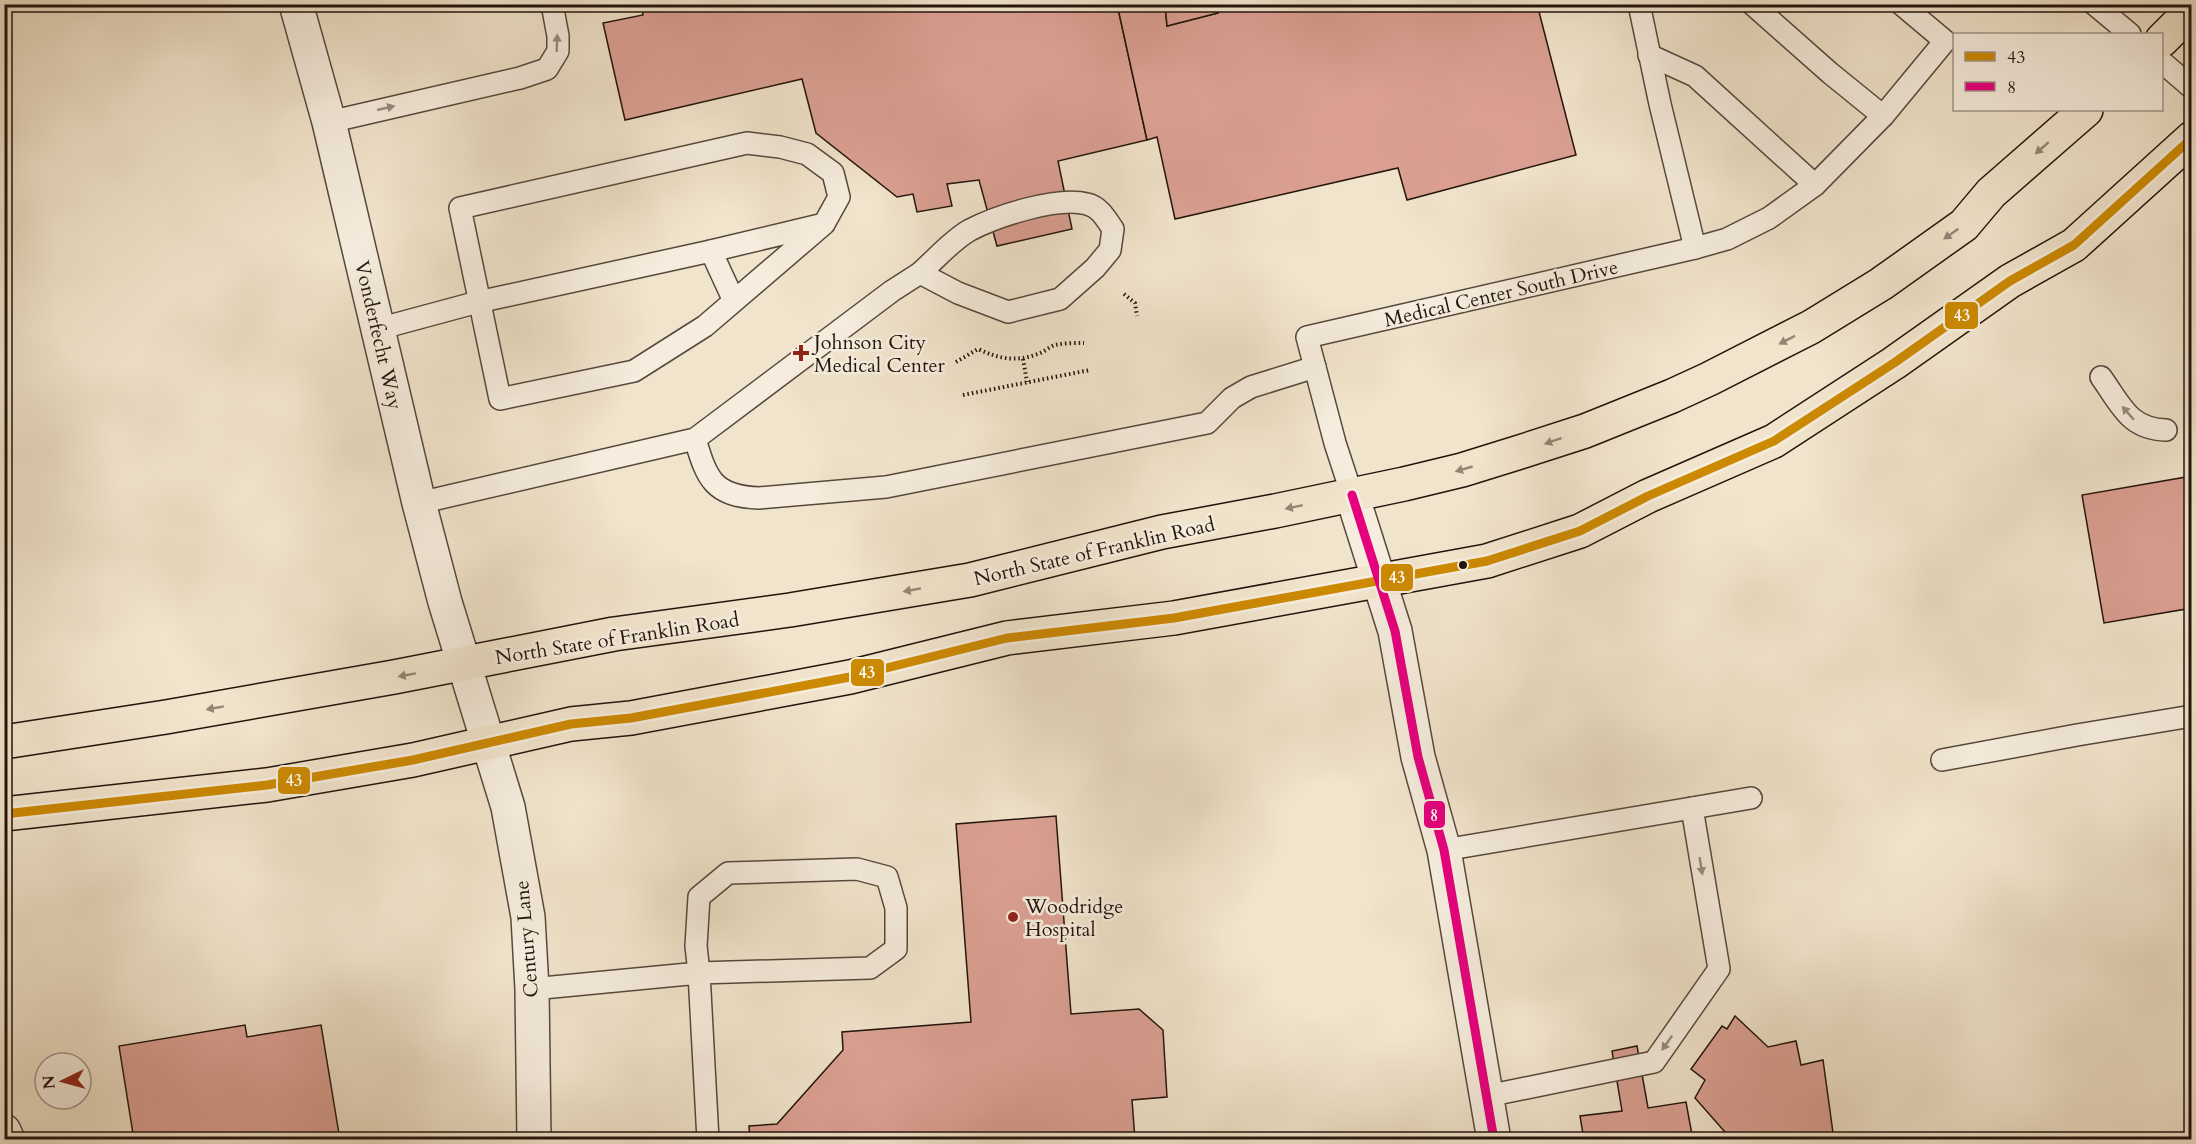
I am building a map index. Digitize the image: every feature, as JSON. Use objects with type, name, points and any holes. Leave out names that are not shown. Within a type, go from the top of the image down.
[{"type":"highway","points":[[2163,39],[2192,10]]},
{"type":"highway","name":"North State of Franklin Road","points":[[4,741],[166,717],[464,664],[614,634],[790,610],[970,580],[1162,532],[1352,495],[1462,470],[1585,431],[1709,379],[1811,327],[1881,284],[1964,225],[1991,193],[2085,111]]},
{"type":"highway","points":[[4,814],[267,786],[413,760],[572,724],[631,718],[849,677],[1007,638],[1174,618],[1487,561],[1580,531],[1648,496],[1774,441],[1914,350],[2010,281],[2074,245],[2192,138]]},
{"type":"street","name":"Vonderfecht Way","points":[[296,4],[329,122],[419,503],[464,664]]},
{"type":"street","points":[[1352,495],[1395,631],[1418,757],[1444,850],[1494,1140]]},
{"type":"street","name":"Century Lane","points":[[464,664],[510,818],[528,917],[532,989],[534,1140]]},
{"type":"street","points":[[4,1131],[8,1140]]},
{"type":"lane","points":[[329,122],[520,78],[547,69],[558,51],[552,4]]},
{"type":"lane","points":[[1639,4],[1649,56],[1695,248]]},
{"type":"lane","points":[[1752,4],[1883,116]]},
{"type":"lane","name":"Medical Center South Drive","points":[[1315,367],[1307,337],[1695,248],[1727,239],[1769,218],[1815,185],[1883,116],[1945,41],[1901,4]]},
{"type":"lane","points":[[2094,4],[2129,33]]},
{"type":"lane","points":[[1649,56],[1695,76],[1815,185]]},
{"type":"lane","points":[[2163,63],[2192,88]]},
{"type":"lane","points":[[747,143],[780,147],[807,154],[833,173],[839,197],[824,224],[705,326],[634,371],[500,399],[460,208],[747,143]]},
{"type":"lane","points":[[419,503],[695,440],[892,291],[920,273],[968,231],[1002,216],[1069,202],[1089,204],[1101,211],[1113,229],[1110,250],[1095,268],[1060,299],[1008,312],[958,293],[920,273]]},
{"type":"lane","points":[[378,329],[478,302],[824,224]]},
{"type":"lane","points":[[711,251],[734,302]]},
{"type":"lane","points":[[695,440],[704,469],[715,485],[726,493],[742,497],[759,498],[886,487],[1207,423],[1232,398],[1251,387],[1315,367],[1335,443],[1352,495]]},
{"type":"lane","points":[[2101,377],[2130,418],[2150,430],[2166,430]]},
{"type":"lane","points":[[1942,760],[2192,716]]},
{"type":"lane","points":[[1444,850],[1751,798]]},
{"type":"lane","points":[[1487,1096],[1654,1062],[1719,969],[1692,808]]},
{"type":"lane","points":[[532,989],[699,973],[870,968],[896,949],[896,908],[887,877],[857,869],[728,873],[699,897],[696,946],[699,973],[708,1140]]},
{"type":"path","points":[[1124,294],[1135,303],[1137,316]]},
{"type":"path","points":[[956,362],[978,349],[1006,360],[1023,359],[1041,353],[1054,345],[1084,343]]},
{"type":"path","points":[[1023,359],[1027,382]]},
{"type":"path","points":[[963,394],[1090,370]]},
{"type":"building","points":[[641,4],[1117,4],[1147,140],[1058,161],[1072,229],[997,246],[979,180],[947,184],[952,206],[917,212],[913,194],[897,197],[816,133],[802,79],[625,120],[603,23],[643,15]]},
{"type":"building","points":[[1117,4],[1165,4],[1167,26],[1218,13],[1216,4],[1537,4],[1576,155],[1407,200],[1398,168],[1175,219],[1157,137],[1147,140]]},
{"type":"building","points":[[1165,4],[1216,4],[1218,13],[1167,26]]},
{"type":"building","points":[[2192,476],[2192,608],[2104,623],[2082,495]]},
{"type":"building","name":"Woodridge Hospital","points":[[1056,816],[1071,1014],[1139,1009],[1163,1030],[1167,1097],[1132,1100],[1135,1140],[750,1140],[749,1126],[777,1124],[843,1050],[842,1032],[971,1022],[956,824]]},
{"type":"building","points":[[1735,1016],[1768,1047],[1796,1041],[1801,1065],[1823,1060],[1834,1140],[1732,1140],[1695,1098],[1705,1080],[1691,1069],[1722,1026],[1727,1029]]},
{"type":"building","points":[[245,1025],[247,1037],[321,1025],[340,1140],[134,1140],[119,1046]]},
{"type":"building","points":[[1637,1046],[1648,1108],[1686,1102],[1693,1140],[1584,1140],[1580,1116],[1622,1111],[1612,1051]]},
{"type":"transit line","name":"43","points":[[4,814],[267,785],[413,760],[571,724],[631,718],[850,677],[1007,638],[1174,618],[1487,561],[1580,531],[1648,496],[1774,441],[1894,363],[2010,281],[2074,245],[2192,138]]},
{"type":"transit line","name":"8","points":[[1352,495],[1395,631],[1418,757],[1444,850],[1494,1140]]},
{"type":"place","name":"Johnson City Medical Center","points":[[801,353]]},
{"type":"place","name":"Woodridge Hospital","points":[[1013,917]]}]
